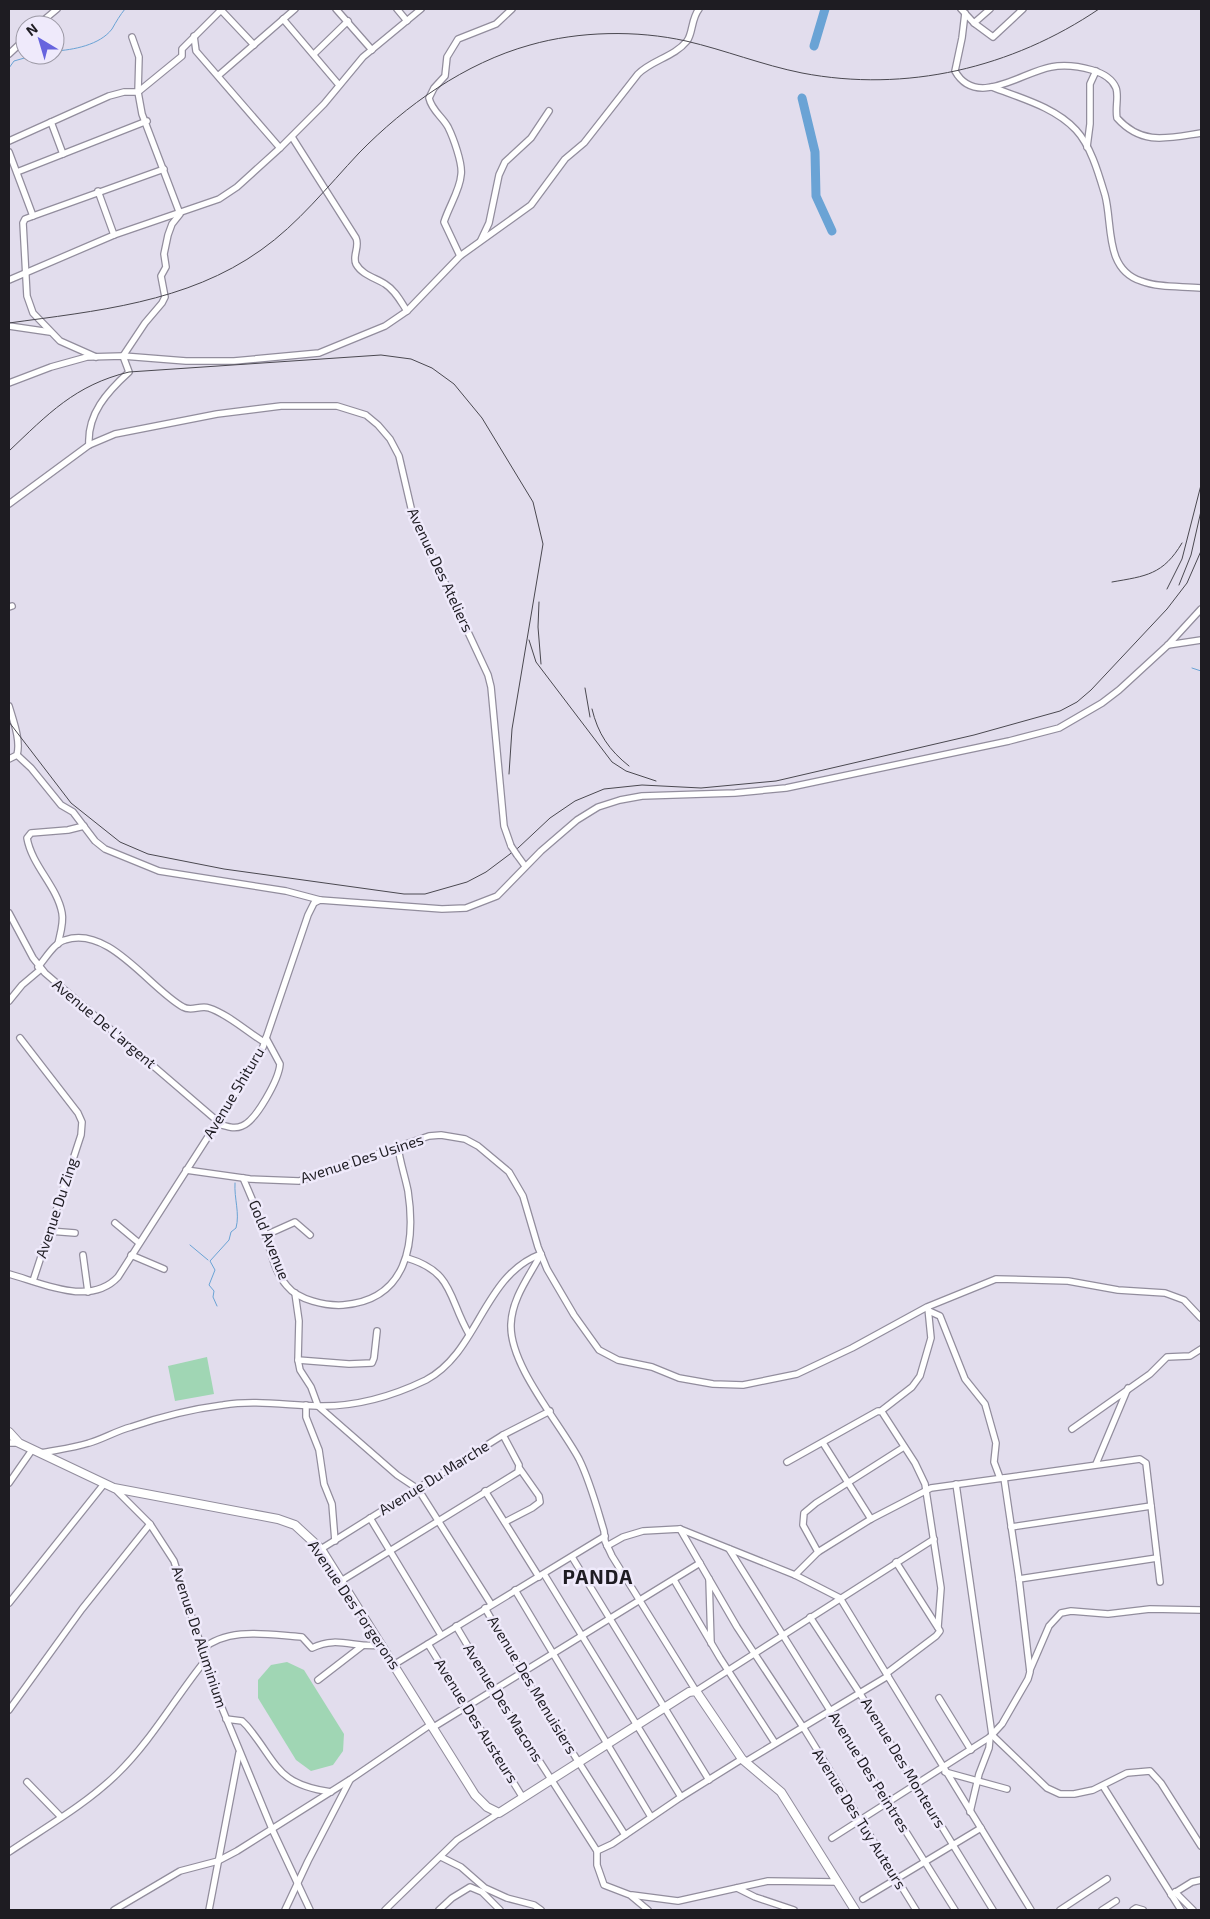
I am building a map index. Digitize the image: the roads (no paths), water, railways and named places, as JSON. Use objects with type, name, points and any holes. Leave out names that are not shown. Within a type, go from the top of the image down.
[{"type":"street","points":[[138,92],[182,56],[182,49],[222,9],[254,45]]},
{"type":"street","points":[[219,75],[295,9]]},
{"type":"street","points":[[336,9],[372,50]]},
{"type":"street","points":[[397,9],[407,21]]},
{"type":"street","points":[[9,280],[114,235],[180,214],[218,199],[237,187],[292,137],[372,50],[421,9]]},
{"type":"street","points":[[460,256],[444,222],[462,176],[461,167],[448,127],[433,109],[429,98],[434,88],[445,76],[447,57],[458,39],[496,24],[512,9]]},
{"type":"street","points":[[9,383],[50,367],[96,357],[123,356],[186,361],[234,362],[319,353],[386,326],[407,312],[460,256],[532,205],[565,159],[584,143],[643,70],[683,45],[689,38],[693,17],[699,9]]},
{"type":"street","points":[[974,24],[990,9]]},
{"type":"street","points":[[963,11],[974,24],[993,36],[1023,9]]},
{"type":"street","points":[[963,11],[962,38],[955,71],[960,81],[971,87],[992,87],[1050,67],[1073,65],[1096,71],[1112,80],[1116,88],[1117,118],[1127,129],[1147,138],[1201,133]]},
{"type":"street","points":[[283,20],[339,84]]},
{"type":"street","points":[[314,54],[348,21]]},
{"type":"street","points":[[194,36],[196,51],[219,75],[280,148]]},
{"type":"street","points":[[132,37],[139,57],[138,92],[142,114],[147,121],[180,214]]},
{"type":"street","points":[[1087,147],[1090,124],[1090,84],[1096,71]]},
{"type":"street","points":[[992,87],[1043,107],[1062,118],[1076,130],[1087,147],[1106,197],[1113,252],[1133,277],[1140,281],[1201,288]]},
{"type":"street","points":[[9,141],[110,96],[131,90],[138,92]]},
{"type":"street","points":[[481,240],[489,223],[499,175],[505,162],[531,138],[549,111]]},
{"type":"street","points":[[17,172],[147,121]]},
{"type":"street","points":[[51,122],[62,154]]},
{"type":"street","points":[[292,137],[353,232],[358,244],[355,260],[357,266],[365,273],[386,284],[396,294],[407,312]]},
{"type":"street","points":[[9,152],[33,216]]},
{"type":"street","points":[[96,357],[60,341],[36,317],[27,296],[27,272],[22,228],[26,219],[33,216],[164,169]]},
{"type":"street","points":[[98,192],[114,235]]},
{"type":"street","points":[[123,356],[144,323],[165,297],[161,276],[166,263],[165,250],[172,224],[180,214]]},
{"type":"street","points":[[9,326],[50,332]]},
{"type":"street","points":[[89,445],[88,430],[104,395],[129,372],[123,356]]},
{"type":"street","name":"Avenue Des Ateliers","points":[[9,504],[64,461],[89,445],[115,434],[166,423],[281,406],[337,406],[366,415],[390,439],[399,456],[412,512],[488,675],[491,687],[504,826],[511,846],[525,866]]},
{"type":"street","points":[[9,706],[16,732],[17,755],[31,768],[61,805],[73,812],[95,841],[105,849],[160,871],[286,891],[320,900],[449,909],[466,908],[497,896],[525,866],[577,820],[598,807],[620,800],[642,796],[736,793],[786,788],[1009,741],[1059,728],[1119,690],[1168,645],[1201,609]]},
{"type":"street","points":[[1168,645],[1201,640]]},
{"type":"street","points":[[9,759],[17,755]]},
{"type":"street","points":[[58,944],[62,913],[58,901],[34,859],[27,838],[31,833],[68,830],[84,826]]},
{"type":"street","name":"Avenue Shituru","points":[[9,1274],[61,1288],[88,1292],[100,1290],[114,1282],[243,1081],[265,1040],[308,915],[314,903],[320,900]]},
{"type":"street","name":"Avenue De L'argent","points":[[9,913],[40,968],[217,1122]]},
{"type":"street","points":[[9,1001],[40,968],[58,944],[65,940],[89,937],[100,941],[184,1008],[211,1008],[265,1040],[280,1064],[273,1088],[251,1118],[242,1126],[230,1127],[217,1122]]},
{"type":"street","name":"Avenue Du Zing","points":[[20,1038],[78,1113],[82,1122],[81,1135],[33,1281]]},
{"type":"street","name":"Avenue Des Usines","points":[[186,1170],[243,1178],[299,1181],[429,1136],[460,1137],[478,1146],[509,1172],[517,1184],[541,1254],[568,1305],[599,1350],[618,1360],[652,1367],[667,1374],[695,1382],[742,1386],[767,1382],[811,1368],[928,1309],[996,1279],[1068,1281],[1118,1290],[1165,1292],[1184,1300],[1201,1318]]},
{"type":"street","name":"Gold Avenue","points":[[243,1178],[283,1281],[294,1293],[337,1305],[364,1301],[388,1287],[398,1275],[407,1258],[411,1236],[409,1200],[398,1147]]},
{"type":"street","points":[[266,1235],[295,1222],[310,1235]]},
{"type":"street","points":[[115,1223],[139,1243]]},
{"type":"street","points":[[49,1231],[75,1233]]},
{"type":"street","points":[[40,1453],[87,1444],[130,1427],[222,1404],[275,1403],[318,1406],[368,1400],[413,1386],[440,1371],[469,1334],[503,1280],[523,1262],[541,1254]]},
{"type":"street","points":[[541,1254],[515,1302],[512,1336],[517,1358],[580,1461],[607,1546],[696,1691],[743,1760],[781,1792],[855,1910]]},
{"type":"street","points":[[131,1255],[164,1269]]},
{"type":"street","points":[[83,1256],[88,1292]]},
{"type":"street","points":[[407,1258],[432,1268],[444,1279],[469,1334]]},
{"type":"street","points":[[294,1293],[299,1321],[298,1360],[300,1370],[311,1387],[318,1406],[397,1475],[418,1489]]},
{"type":"street","points":[[786,1462],[880,1411],[912,1387],[920,1376],[931,1338],[928,1309]]},
{"type":"street","points":[[928,1309],[940,1316],[965,1379],[985,1404],[996,1443],[994,1462],[1002,1478],[1011,1527],[1030,1672]]},
{"type":"street","points":[[298,1360],[349,1364],[372,1362],[377,1330]]},
{"type":"street","points":[[1072,1429],[1129,1386],[1150,1374],[1167,1357],[1190,1356],[1201,1349]]},
{"type":"street","points":[[1096,1464],[1129,1386]]},
{"type":"street","points":[[306,1405],[306,1417],[318,1450],[324,1484],[332,1504],[335,1541]]},
{"type":"street","name":"Avenue Du Marche","points":[[321,1550],[503,1435],[550,1411]]},
{"type":"street","points":[[837,1882],[768,1881],[678,1901],[630,1895],[604,1885],[597,1865],[597,1851],[681,1796],[803,1727],[888,1674],[936,1636],[940,1630],[938,1627],[941,1588],[922,1476],[880,1411]]},
{"type":"street","name":"Avenue Des Forgerons","points":[[9,1432],[19,1443],[32,1450],[114,1488],[286,1521],[308,1535],[321,1550],[395,1664],[431,1726],[475,1795],[487,1808],[499,1813]]},
{"type":"street","points":[[503,1435],[520,1469],[539,1496],[540,1502],[505,1522]]},
{"type":"street","points":[[823,1442],[871,1519]]},
{"type":"street","points":[[9,1443],[19,1443]]},
{"type":"street","points":[[818,1552],[803,1525],[804,1513],[848,1482],[904,1447]]},
{"type":"street","points":[[9,1483],[32,1450]]},
{"type":"street","points":[[795,1575],[818,1552],[871,1519],[936,1486],[1096,1464],[1144,1461],[1146,1463],[1160,1582]]},
{"type":"street","points":[[341,1581],[520,1469]]},
{"type":"street","points":[[9,1603],[104,1484]]},
{"type":"street","points":[[956,1484],[991,1736],[989,1748],[977,1780],[970,1812]]},
{"type":"street","name":"Avenue De Aluminium","points":[[114,1488],[150,1524],[174,1561],[204,1662],[226,1719],[272,1829],[310,1910]]},
{"type":"street","name":"Avenue Des Menuisiers","points":[[418,1489],[488,1606],[522,1673],[552,1717],[578,1763],[625,1834]]},
{"type":"street","points":[[485,1491],[582,1635],[681,1796]]},
{"type":"street","points":[[1011,1527],[1151,1506]]},
{"type":"street","points":[[370,1518],[441,1635]]},
{"type":"street","points":[[9,1710],[11,1703],[150,1524]]},
{"type":"street","points":[[607,1546],[623,1537],[643,1532],[680,1529],[795,1575],[840,1598],[1031,1910]]},
{"type":"street","name":"Avenue Des Tuy Auteurs","points":[[680,1529],[754,1654],[803,1727],[916,1910]]},
{"type":"street","points":[[395,1664],[605,1536]]},
{"type":"street","points":[[386,1910],[457,1840],[689,1692],[696,1691],[728,1671],[934,1539]]},
{"type":"street","name":"Avenue Des Peintres","points":[[729,1549],[955,1910]]},
{"type":"street","points":[[572,1557],[666,1707],[709,1780]]},
{"type":"street","points":[[1019,1579],[1157,1558]]},
{"type":"street","points":[[896,1562],[938,1627]]},
{"type":"street","points":[[114,1910],[180,1871],[218,1861],[331,1792],[431,1726],[467,1707],[700,1563]]},
{"type":"street","points":[[709,1577],[711,1643]]},
{"type":"street","points":[[674,1580],[728,1671],[775,1743]]},
{"type":"street","points":[[515,1590],[651,1817]]},
{"type":"street","points":[[832,1838],[887,1801],[944,1770],[991,1736],[1011,1711],[1049,1626],[1061,1613],[1070,1611],[1108,1614],[1150,1610],[1201,1610]]},
{"type":"street","name":"Avenue Des Monteurs","points":[[810,1618],[859,1692],[993,1910]]},
{"type":"street","name":"Avenue Des Macons","points":[[456,1626],[494,1690],[597,1851]]},
{"type":"street","points":[[201,1650],[220,1639],[244,1633],[302,1637],[312,1648],[330,1641],[362,1646],[382,1645]]},
{"type":"street","name":"Avenue Des Austeurs","points":[[428,1644],[524,1798]]},
{"type":"street","points":[[318,1680],[362,1646]]},
{"type":"street","points":[[9,1852],[61,1817],[118,1773],[136,1753],[204,1662]]},
{"type":"street","points":[[939,1698],[971,1750]]},
{"type":"street","points":[[226,1719],[242,1721],[289,1780],[302,1786],[331,1792]]},
{"type":"street","points":[[991,1736],[1053,1792],[1074,1794],[1103,1786],[1127,1773],[1144,1770],[1153,1773],[1201,1846]]},
{"type":"street","points":[[209,1910],[240,1752]]},
{"type":"street","points":[[944,1770],[1008,1789]]},
{"type":"street","points":[[285,1910],[351,1779]]},
{"type":"street","points":[[27,1782],[61,1817]]},
{"type":"street","points":[[1103,1786],[1173,1893],[1181,1910]]},
{"type":"street","points":[[863,1899],[981,1828]]},
{"type":"street","points":[[440,1857],[461,1867],[485,1888],[507,1898],[534,1905],[541,1910]]},
{"type":"street","points":[[1060,1910],[1107,1880]]},
{"type":"street","points":[[1173,1893],[1192,1882],[1201,1880]]},
{"type":"street","points":[[439,1910],[460,1892],[470,1888],[482,1892],[500,1910]]},
{"type":"street","points":[[737,1888],[755,1897],[794,1910]]},
{"type":"street","points":[[1173,1893],[1193,1910]]},
{"type":"street","points":[[630,1895],[648,1910]]},
{"type":"street","points":[[1104,1910],[1116,1901]]},
{"type":"street","points":[[1132,1910],[1136,1908],[1143,1910]]},
{"type":"waterway","points":[[65,50],[86,46],[101,39],[112,29],[125,9]]},
{"type":"waterway","points":[[814,46],[825,9]]},
{"type":"waterway","points":[[9,68],[15,61]]},
{"type":"waterway","points":[[802,98],[815,152],[816,196],[832,231]]},
{"type":"waterway","points":[[1192,668],[1201,671]]},
{"type":"waterway","points":[[217,1306],[213,1297],[214,1291],[209,1285],[215,1270],[210,1261],[229,1240],[231,1232],[236,1228],[235,1183]]},
{"type":"waterway","points":[[190,1245],[208,1260]]},
{"type":"railway","points":[[9,323],[107,309],[140,302],[202,282],[232,268],[261,250],[288,229],[377,135],[417,102],[460,74],[506,53],[530,45],[549,40],[588,35],[648,35],[686,41],[802,73],[880,80],[919,77],[957,71],[994,60],[1031,47],[1066,30],[1099,9]]},
{"type":"railway","points":[[9,451],[63,402],[93,385],[129,372],[381,355],[411,359],[432,368],[454,384],[482,418],[533,502],[543,544],[512,729],[509,774]]},
{"type":"railway","points":[[1167,589],[1182,559],[1201,485]]},
{"type":"railway","points":[[1179,585],[1191,555],[1201,511]]},
{"type":"railway","points":[[1112,582],[1135,578],[1153,572],[1168,562],[1182,543]]},
{"type":"railway","points":[[9,722],[71,803],[120,842],[148,854],[224,869],[404,894],[425,894],[467,882],[486,872],[518,848],[550,818],[575,801],[604,789],[642,785],[701,788],[776,781],[974,735],[1060,711],[1077,702],[1091,690],[1167,609],[1187,583],[1201,551]]},
{"type":"railway","points":[[539,602],[538,627],[541,664]]},
{"type":"railway","points":[[529,640],[536,662],[612,762],[626,771],[656,781]]},
{"type":"railway","points":[[585,688],[590,717]]},
{"type":"railway","points":[[592,709],[605,741],[629,766]]},
{"type":"district","name":"PANDA","points":[[598,1577]]}]
